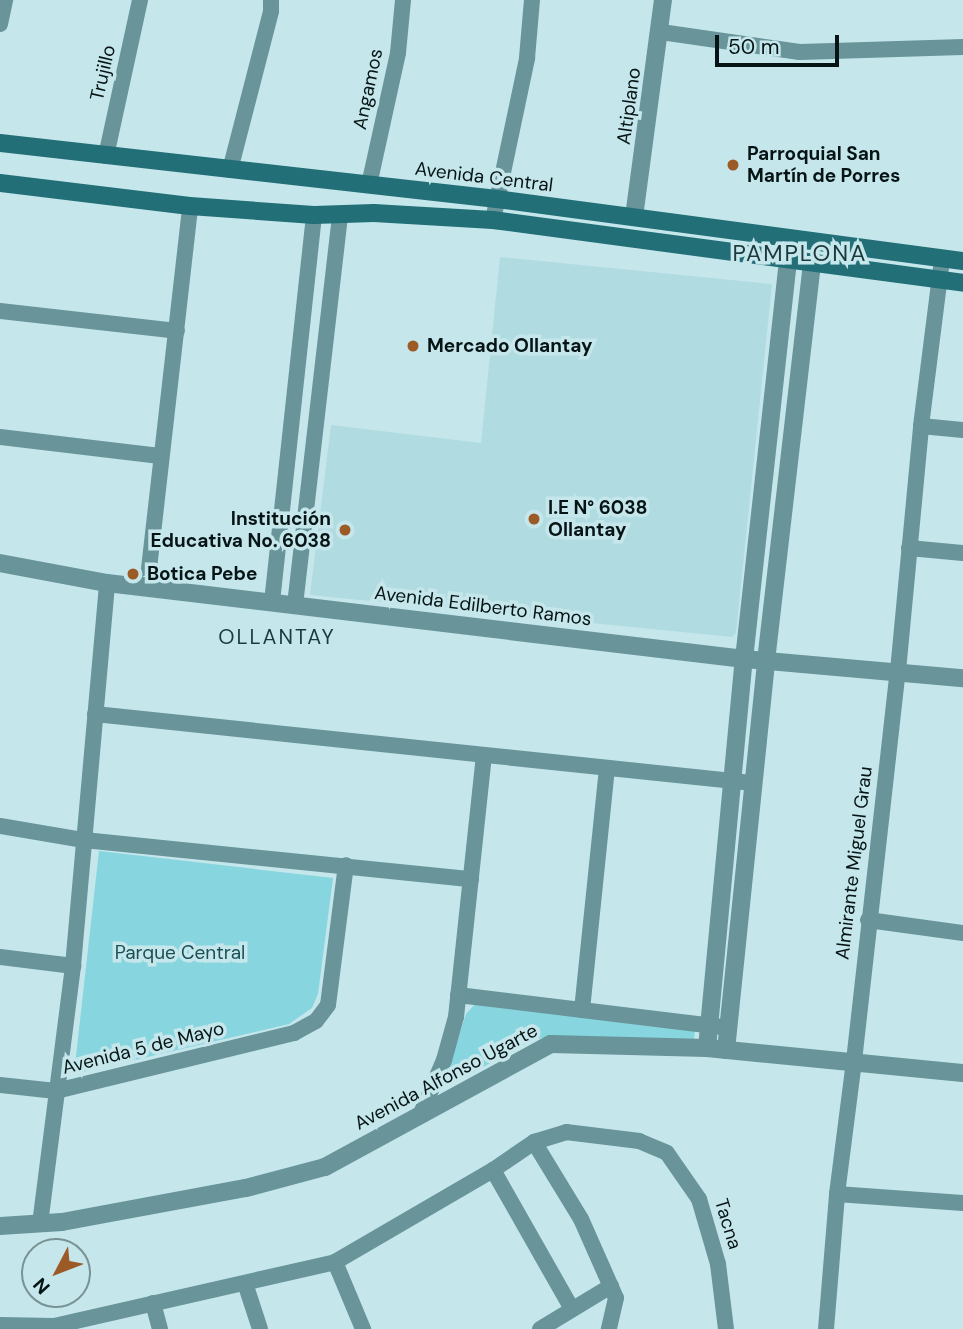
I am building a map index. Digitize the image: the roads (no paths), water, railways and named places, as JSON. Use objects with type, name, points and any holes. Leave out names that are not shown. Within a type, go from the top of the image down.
[{"type":"main road","name":"Avenida Central","points":[[0,143],[498,199],[963,261]]},
{"type":"main road","points":[[0,183],[190,206],[314,215],[493,220],[963,283]]},
{"type":"street","points":[[0,24],[5,0]]},
{"type":"street","name":"Trujillo","points":[[106,156],[140,0]]},
{"type":"street","points":[[230,170],[271,0]]},
{"type":"street","name":"Angamos","points":[[369,185],[398,54],[403,0]]},
{"type":"street","points":[[493,220],[527,58],[532,0]]},
{"type":"street","name":"Altiplano","points":[[634,217],[663,0]]},
{"type":"street","points":[[660,32],[800,52],[963,47]]},
{"type":"street","points":[[147,586],[190,206]]},
{"type":"street","points":[[295,605],[340,214]]},
{"type":"street","points":[[271,602],[314,215]]},
{"type":"street","points":[[726,1049],[719,1027],[732,781],[788,259]]},
{"type":"street","name":"Almirante Miguel Grau","points":[[825,1329],[836,1194],[855,1061],[868,920],[898,671],[921,426],[942,260]]},
{"type":"street","points":[[707,1048],[719,1027],[753,783],[812,263]]},
{"type":"street","points":[[0,311],[177,331]]},
{"type":"street","points":[[921,426],[963,430]]},
{"type":"street","points":[[0,437],[160,456]]},
{"type":"street","points":[[764,472],[787,477]]},
{"type":"street","points":[[909,548],[963,553]]},
{"type":"street","name":"Avenida Edilberto Ramos","points":[[0,563],[107,583],[744,659],[963,678]]},
{"type":"street","points":[[40,1224],[73,966],[107,583]]},
{"type":"street","points":[[95,714],[753,783]]},
{"type":"street","points":[[422,1111],[444,1060],[458,995],[484,756]]},
{"type":"street","points":[[582,1010],[607,768]]},
{"type":"street","points":[[0,826],[84,840],[471,878]]},
{"type":"street","name":"Avenida 5 de Mayo","points":[[0,1085],[56,1091],[294,1033],[316,1021],[328,1005],[346,864]]},
{"type":"street","points":[[868,920],[963,933]]},
{"type":"street","points":[[0,957],[73,966]]},
{"type":"street","points":[[458,995],[719,1027]]},
{"type":"street","name":"Avenida Alfonso Ugarte","points":[[0,1226],[40,1224],[246,1188],[325,1167],[422,1111],[551,1044],[726,1049],[963,1073]]},
{"type":"street","name":"Tacna","points":[[0,1325],[53,1327],[335,1262],[493,1170],[534,1142],[566,1132],[639,1141],[667,1153],[699,1199],[718,1264],[726,1329]]},
{"type":"street","points":[[534,1142],[581,1219],[616,1298],[616,1309],[609,1329]]},
{"type":"street","points":[[493,1170],[572,1309]]},
{"type":"street","points":[[836,1194],[963,1203]]},
{"type":"street","points":[[335,1262],[363,1329]]},
{"type":"street","points":[[245,1283],[260,1329]]},
{"type":"street","points":[[540,1329],[611,1286]]},
{"type":"street","points":[[153,1303],[160,1329]]},
{"type":"place","name":"Parroquial San Martín de Porres","points":[[733,165]]},
{"type":"place","name":"Mercado Ollantay","points":[[413,346]]},
{"type":"place","name":"I.E N° 6038 Ollantay","points":[[534,519]]},
{"type":"place","name":"Institución Educativa No. 6038","points":[[345,530]]},
{"type":"place","name":"Botica Pebe","points":[[133,574]]},
{"type":"district","name":"PAMPLONA","points":[[800,253]]},
{"type":"district","name":"OLLANTAY","points":[[277,637]]},
{"type":"park label","name":"Parque Central","points":[[180,953]]}]
